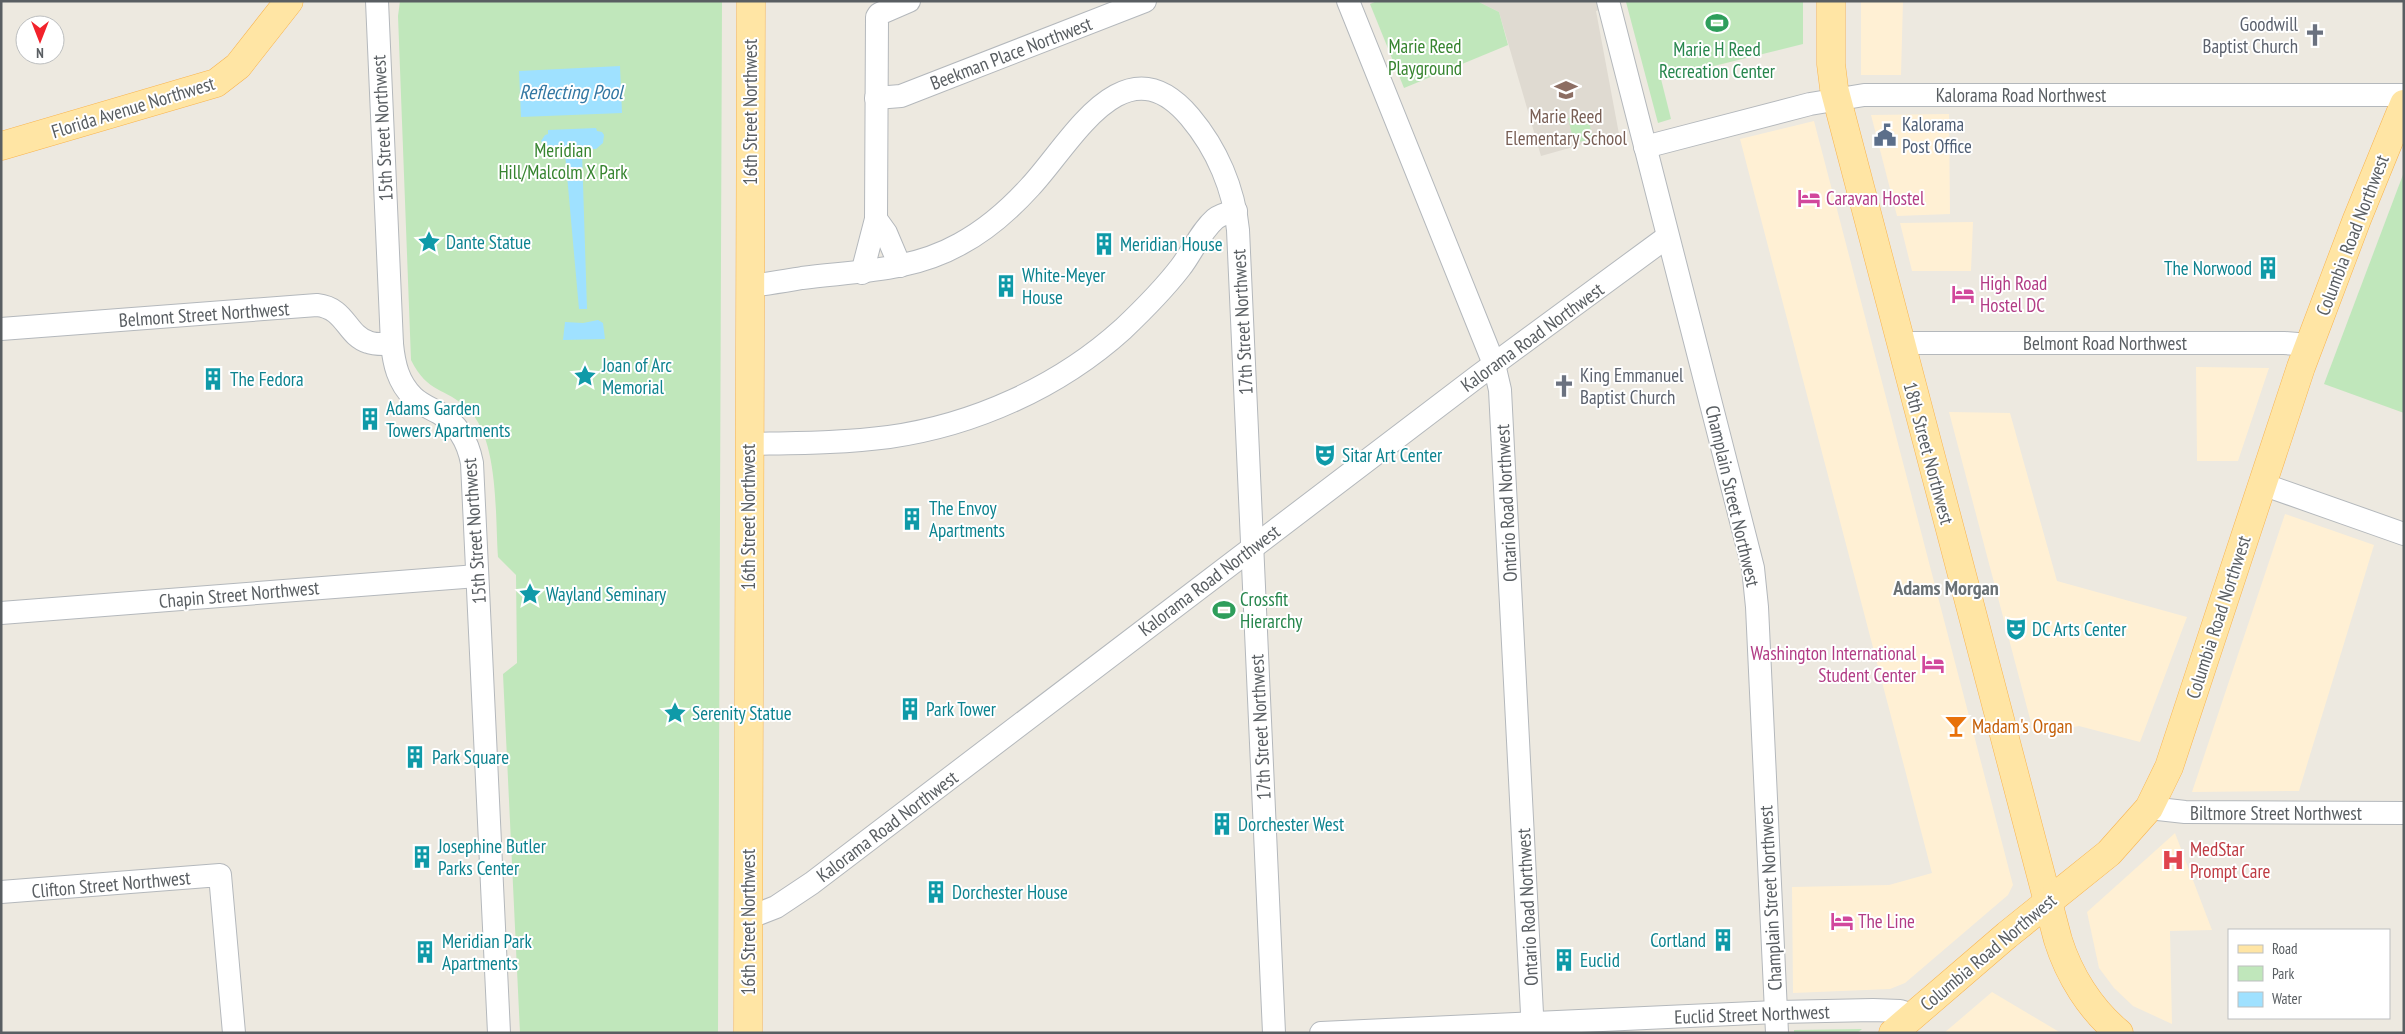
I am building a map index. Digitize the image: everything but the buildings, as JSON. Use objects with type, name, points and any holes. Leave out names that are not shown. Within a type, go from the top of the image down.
[{"type":"main road","name":"Florida Avenue Northwest","points":[[1,146],[216,84],[238,66],[289,1]]},
{"type":"main road","name":"16th Street Northwest","points":[[748,1033],[751,1]]},
{"type":"main road","name":"18th Street Northwest","points":[[1831,1],[1831,64],[1837,98],[2061,949],[2076,979],[2095,1009],[2119,1033]]},
{"type":"main road","name":"Columbia Road Northwest","points":[[1893,1033],[2108,852],[2149,808],[2169,767],[2310,345],[2357,219],[2404,104]]},
{"type":"street","name":"15th Street Northwest","points":[[377,1],[392,344],[395,367],[406,389],[421,404],[452,422],[461,434],[470,453],[473,474],[499,1033]]},
{"type":"street","points":[[862,273],[876,219],[877,17],[879,14],[909,1]]},
{"type":"street","name":"Beekman Place Northwest","points":[[876,98],[901,96],[1145,1]]},
{"type":"street","name":"Ontario Road Northwest","points":[[1348,1],[1494,364],[1500,390],[1533,1028]]},
{"type":"street","name":"Champlain Street Northwest","points":[[1608,1],[1667,237],[1749,548],[1754,579],[1776,1022]]},
{"type":"street","points":[[749,444],[854,441],[905,434],[974,416],[1026,394],[1076,365],[1122,330],[1181,268],[1210,224],[1221,215],[1236,211],[1226,177],[1208,142],[1194,121],[1170,97],[1153,90],[1137,88],[1116,95],[1090,115],[1020,198],[976,235],[934,257],[862,273],[750,286]]},
{"type":"street","name":"Kalorama Road Northwest","points":[[1645,147],[1837,98],[1864,95],[2404,95]]},
{"type":"street","name":"17th Street Northwest","points":[[1236,211],[1274,1033]]},
{"type":"street","points":[[876,219],[886,232],[900,266]]},
{"type":"street","name":"Kalorama Road Northwest","points":[[748,918],[776,907],[812,883],[1494,364],[1667,237]]},
{"type":"street","name":"Belmont Street Northwest","points":[[1,329],[317,305],[336,311],[362,340],[369,343],[392,344]]},
{"type":"street","name":"Belmont Road Northwest","points":[[1900,343],[2284,343],[2310,345]]},
{"type":"street","points":[[2262,484],[2404,534]]},
{"type":"street","name":"Chapin Street Northwest","points":[[1,613],[477,576]]},
{"type":"street","name":"Biltmore Street Northwest","points":[[2149,808],[2185,812],[2404,814]]},
{"type":"street","name":"Clifton Street Northwest","points":[[1,892],[221,882],[234,1033]]},
{"type":"street","name":"Euclid Street Northwest","points":[[1321,1033],[1776,1022],[1873,1010],[1913,1015]]},
{"type":"shaded area","name":"Marie Reed Elementary School","points":[[1477,1],[1627,1],[1596,11],[1619,134],[1541,156],[1499,12]]},
{"type":"shaded area","points":[[1861,1],[1903,1],[1901,75],[1861,75]]},
{"type":"shaded area","points":[[1949,114],[1950,214],[1897,216],[1871,115]]},
{"type":"shaded area","points":[[1814,121],[2013,885],[2008,895],[1905,983],[1890,989],[1793,993],[1792,887],[1889,885],[1932,873],[1740,139]]},
{"type":"shaded area","points":[[1973,222],[1971,271],[1912,271],[1900,223]]},
{"type":"shaded area","points":[[2196,367],[2269,368],[2238,461],[2197,461]]},
{"type":"shaded area","points":[[1949,412],[2010,413],[2057,581],[2187,617],[2140,742],[2079,726],[2034,734]]},
{"type":"shaded area","points":[[2285,514],[2374,545],[2299,791],[2192,792]]},
{"type":"shaded area","points":[[2175,833],[2212,930],[2170,931],[2172,1024],[2133,1006],[2114,988],[2099,968],[2087,912]]},
{"type":"shaded area","points":[[1992,992],[2061,1033],[1944,1033]]},
{"type":"green space","name":"Meridian Hill/Malcolm X Park","points":[[400,1],[722,1],[718,1033],[520,1033],[503,674],[517,663],[516,575],[498,557],[494,478],[485,439],[478,422],[460,402],[430,385],[417,371],[411,360],[398,16]]},
{"type":"green space","name":"Marie Reed Playground","points":[[1377,1],[1477,1],[1499,12],[1508,45],[1404,88],[1370,4]]},
{"type":"green space","name":"Marie H Reed Recreation Center","points":[[1803,1],[1803,44],[1661,79],[1671,119],[1658,123],[1626,2]]},
{"type":"green space","points":[[1587,113],[1593,139],[1574,143],[1568,118]]},
{"type":"green space","points":[[2404,172],[2404,413],[2324,384]]},
{"type":"green space","points":[[1862,1029],[1857,1033],[1794,1033],[1794,1030]]},
{"type":"water","name":"Reflecting Pool","points":[[620,66],[622,113],[521,117],[519,71]]},
{"type":"water","points":[[596,128],[597,131],[602,132],[604,135],[603,143],[596,149],[584,149],[582,152],[587,309],[579,309],[565,153],[562,150],[548,150],[541,141],[548,134],[548,130]]},
{"type":"water","points":[[598,320],[603,323],[605,339],[563,340],[565,322],[583,323]]},
{"type":"place","name":"Marie H Reed Recreation Center","points":[[1717,23]]},
{"type":"place","name":"Goodwill Baptist Church","points":[[2315,35]]},
{"type":"place","name":"Marie Reed Elementary School","points":[[1566,90]]},
{"type":"place","name":"Kalorama Post Office","points":[[1885,135]]},
{"type":"place","name":"Caravan Hostel","points":[[1809,198]]},
{"type":"place","name":"Dante Statue","points":[[429,242]]},
{"type":"place","name":"Meridian House","points":[[1104,244]]},
{"type":"place","name":"The Norwood","points":[[2268,268]]},
{"type":"place","name":"White-Meyer House","points":[[1006,286]]},
{"type":"place","name":"High Road Hostel DC","points":[[1963,294]]},
{"type":"place","name":"Joan of Arc Memorial","points":[[585,376]]},
{"type":"place","name":"The Fedora","points":[[213,379]]},
{"type":"place","name":"King Emmanuel Baptist Church","points":[[1564,386]]},
{"type":"place","name":"Adams Garden Towers Apartments","points":[[370,419]]},
{"type":"place","name":"Sitar Art Center","points":[[1325,455]]},
{"type":"place","name":"The Envoy Apartments","points":[[912,519]]},
{"type":"place","name":"Wayland Seminary","points":[[530,594]]},
{"type":"place","name":"Crossfit Hierarchy","points":[[1224,610]]},
{"type":"place","name":"DC Arts Center","points":[[2016,629]]},
{"type":"place","name":"Washington International Student Center","points":[[1933,664]]},
{"type":"place","name":"Park Tower","points":[[910,709]]},
{"type":"place","name":"Serenity Statue","points":[[675,713]]},
{"type":"place","name":"Madam's Organ","points":[[1956,726]]},
{"type":"place","name":"Park Square","points":[[415,757]]},
{"type":"place","name":"Dorchester West","points":[[1222,824]]},
{"type":"place","name":"Josephine Butler Parks Center","points":[[422,857]]},
{"type":"place","name":"MedStar Prompt Care","points":[[2173,860]]},
{"type":"place","name":"Dorchester House","points":[[936,892]]},
{"type":"place","name":"The Line","points":[[1842,921]]},
{"type":"place","name":"Cortland","points":[[1723,940]]},
{"type":"place","name":"Meridian Park Apartments","points":[[425,952]]},
{"type":"place","name":"Euclid","points":[[1564,960]]},
{"type":"district","name":"Adams Morgan","points":[[1946,588]]}]
